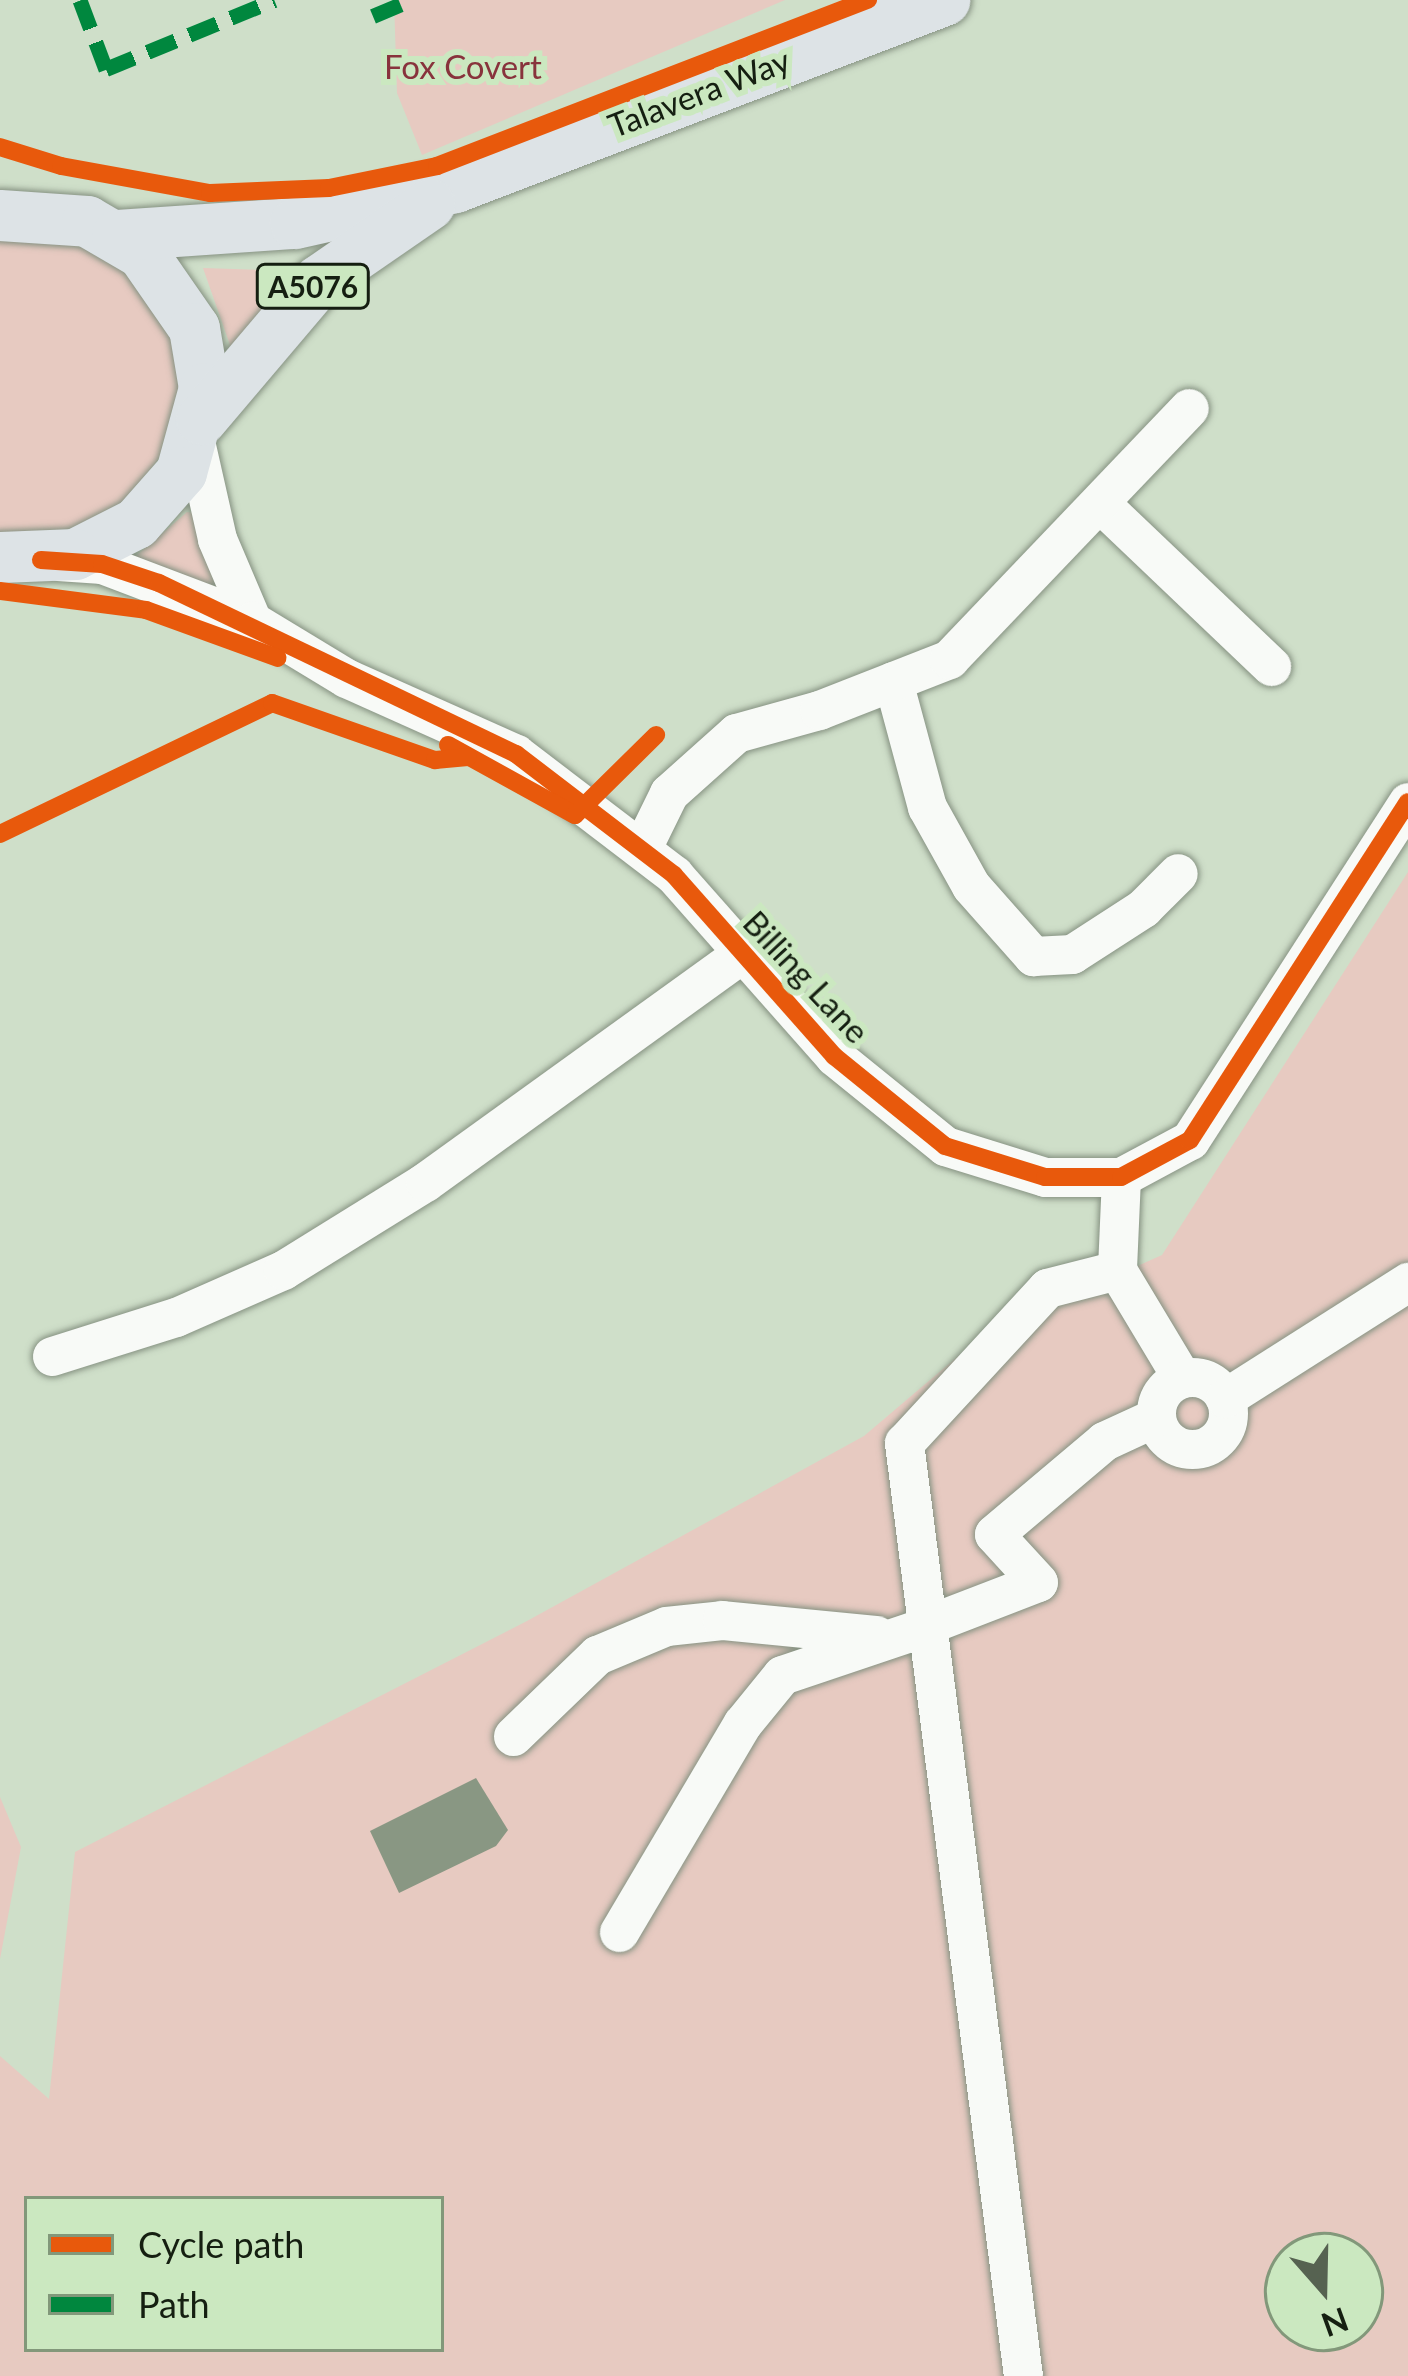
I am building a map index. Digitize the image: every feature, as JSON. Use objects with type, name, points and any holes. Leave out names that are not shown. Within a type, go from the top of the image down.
[{"type":"main road","name":"Talavera Way","points":[[117,235],[295,224],[455,187],[944,0]]},
{"type":"main road","name":"Talavera Way","points":[[21,558],[75,554],[136,523],[171,486],[198,430],[319,280],[455,187]]},
{"type":"main road","points":[[0,215],[54,213],[117,235],[164,275],[188,314],[202,358],[198,430]]},
{"type":"street","points":[[642,848],[669,793],[736,733],[949,659],[1190,408]]},
{"type":"street","points":[[198,430],[217,539],[252,621]]},
{"type":"street","points":[[1101,504],[1271,666]]},
{"type":"street","name":"Billing Lane","points":[[21,558],[102,564],[252,621],[346,678],[516,754],[642,848],[834,1056],[945,1146],[1045,1177],[1121,1177],[1190,1140],[1408,802]]},
{"type":"street","points":[[893,681],[927,807],[971,886],[1033,956],[1072,954],[1143,908],[1178,874]]},
{"type":"street","points":[[52,1356],[176,1317],[283,1270],[425,1182],[742,953]]},
{"type":"street","points":[[1121,1177],[1117,1270],[1182,1378]]},
{"type":"street","points":[[1023,2376],[904,1443],[1047,1288],[1117,1270]]},
{"type":"street","points":[[1225,1398],[1408,1282]]},
{"type":"street","points":[[1182,1378],[1207,1380],[1225,1398],[1227,1422],[1202,1448],[1167,1439],[1156,1417],[1162,1393],[1182,1378]]},
{"type":"street","points":[[619,1932],[742,1724],[782,1675],[1038,1582],[994,1534],[1104,1441],[1156,1417]]},
{"type":"street","points":[[513,1736],[597,1654],[666,1627],[722,1620],[916,1630]]},
{"type":"green space","name":"Fox Covert","points":[[394,0],[785,0],[422,155],[397,93]]},
{"type":"green space","points":[[0,238],[82,241],[124,264],[179,342],[185,389],[176,436],[118,512],[70,533],[0,533]]},
{"type":"green space","points":[[203,268],[291,271],[293,277],[231,348]]},
{"type":"green space","points":[[187,512],[196,513],[226,594],[129,562]]},
{"type":"green space","points":[[1408,872],[1408,2376],[0,2376],[0,2056],[49,2099],[75,1852],[527,1621],[864,1436],[983,1335],[1162,1255]]},
{"type":"green space","points":[[0,1797],[21,1847],[0,1959]]},
{"type":"building","points":[[476,1778],[508,1830],[496,1846],[399,1893],[370,1831]]},
{"type":"marked path","points":[[80,0],[106,69],[274,0]]},
{"type":"marked path","points":[[373,16],[411,0]]},
{"type":"cycle path","points":[[0,147],[61,166],[210,193],[329,188],[437,166],[868,0]]},
{"type":"cycle path","points":[[41,560],[102,564],[159,583],[516,754],[674,875],[834,1056],[945,1146],[1045,1177],[1121,1177],[1190,1140],[1408,802]]},
{"type":"cycle path","points":[[0,591],[146,610],[278,658]]},
{"type":"cycle path","points":[[0,834],[272,703],[435,760],[468,757]]},
{"type":"cycle path","points":[[448,745],[575,815],[656,735]]}]
